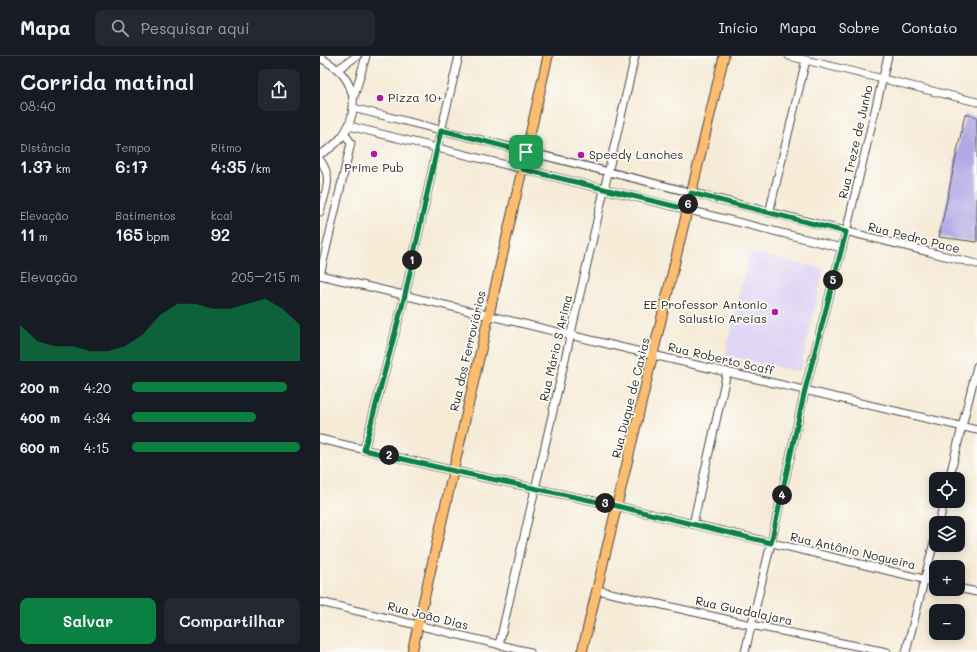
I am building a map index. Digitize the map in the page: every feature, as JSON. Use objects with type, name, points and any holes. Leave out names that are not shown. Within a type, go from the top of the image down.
[{"type":"main road","name":"Rua dos Ferroviários","points":[[412,652],[548,56]]},
{"type":"main road","name":"Rua Duque de Caxias","points":[[582,652],[653,355],[686,209],[724,56]]},
{"type":"street","points":[[338,70],[357,56]]},
{"type":"street","points":[[320,154],[337,143],[345,134],[349,126],[366,56]]},
{"type":"street","points":[[364,450],[405,295],[441,130],[459,56]]},
{"type":"street","name":"Rua Mário S Arima","points":[[499,645],[635,56]]},
{"type":"street","points":[[789,56],[977,102]]},
{"type":"street","name":"Rua Treze de Junho","points":[[842,248],[888,56]]},
{"type":"street","points":[[320,58],[338,70],[345,78],[350,87],[353,105]]},
{"type":"street","points":[[770,213],[806,60]]},
{"type":"street","name":"Rua Pedro Pace","points":[[353,105],[526,152],[977,264]]},
{"type":"street","points":[[349,126],[842,248],[805,390],[745,652]]},
{"type":"street","points":[[320,275],[351,143],[345,134]]},
{"type":"street","points":[[320,160],[326,167],[328,178],[320,212]]},
{"type":"street","name":"Rua Roberto Scaff","points":[[320,275],[653,355],[977,430]]},
{"type":"street","points":[[951,472],[977,366]]},
{"type":"street","points":[[693,524],[727,372]]},
{"type":"street","name":"Rua Antônio Nogueira","points":[[320,439],[454,471],[617,506],[929,581]]},
{"type":"street","points":[[906,652],[932,552]]},
{"type":"street","points":[[965,589],[977,592]]},
{"type":"street","name":"Rua Guadalajara","points":[[597,590],[751,625],[887,652]]},
{"type":"street","name":"Rua João Dias","points":[[320,602],[530,652]]},
{"type":"shaded area","name":"EE Professor Antonio Salustio Areias","points":[[749,252],[824,269],[800,372],[725,355]]},
{"type":"building","points":[[965,114],[977,117],[977,242],[939,237]]},
{"type":"place","name":"Pizza 10+","points":[[380,98]]},
{"type":"place","name":"Prime Pub","points":[[374,154]]},
{"type":"place","name":"Speedy Lanches","points":[[581,155]]},
{"type":"place","name":"EE Professor Antonio Salustio Areias","points":[[775,312]]},
{"type":"route","points":[[441,130],[526,152],[522,169],[686,209],[691,193],[846,232],[805,390],[771,543],[617,506],[364,450],[405,295],[441,130]]}]
